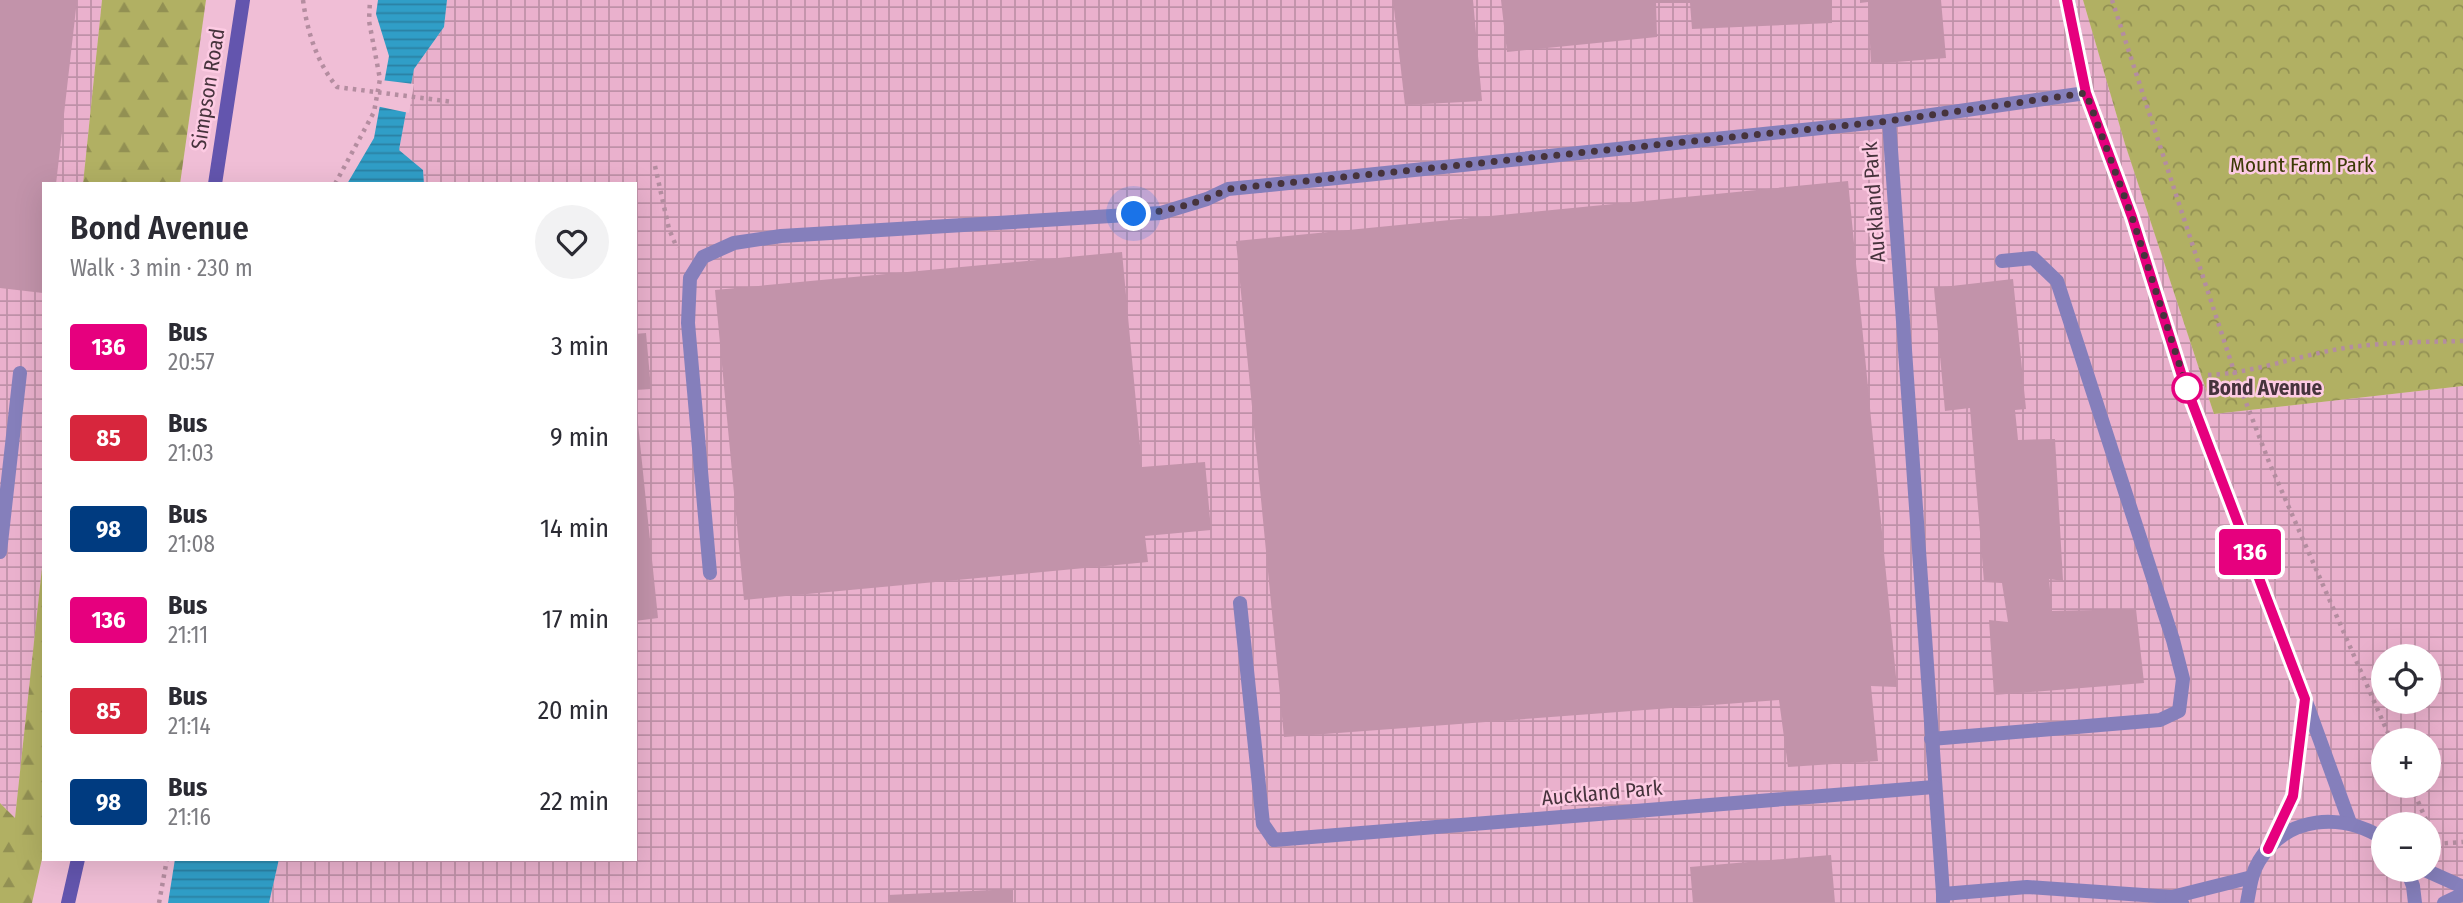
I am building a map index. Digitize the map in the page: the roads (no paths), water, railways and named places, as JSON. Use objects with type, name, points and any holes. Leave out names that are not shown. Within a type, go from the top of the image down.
[{"type":"street","name":"Simpson Road","points":[[215,182],[243,0]]},
{"type":"street","points":[[2067,0],[2086,93],[2132,217],[2182,376],[2350,823]]},
{"type":"street","points":[[1889,121],[2086,93]]},
{"type":"street","name":"Auckland Park","points":[[710,573],[688,323],[690,278],[703,257],[734,243],[781,236],[1161,213],[1207,199],[1228,189],[1889,121],[1943,899],[2027,887],[2177,900],[2252,877]]},
{"type":"street","points":[[1931,739],[2160,720],[2179,711],[2183,679],[2173,640],[2057,281],[2033,258],[2002,261]]},
{"type":"street","points":[[0,552],[20,373]]},
{"type":"street","name":"Auckland Park","points":[[1240,603],[1263,824],[1274,840],[1934,787]]},
{"type":"street","points":[[2247,903],[2252,877],[2293,796],[2305,699]]},
{"type":"street","points":[[2268,849],[2284,835],[2305,825],[2327,821],[2350,823],[2371,831]]},
{"type":"street","points":[[68,903],[78,861]]},
{"type":"street","points":[[2441,877],[2463,887]]},
{"type":"street","points":[[2412,882],[2415,903]]},
{"type":"street","points":[[2444,903],[2463,894]]},
{"type":"water","points":[[378,0],[447,0],[444,27],[414,69],[399,150],[423,170],[424,182],[348,182],[374,138],[389,56],[376,14]]},
{"type":"water","points":[[175,861],[279,861],[269,903],[168,903]]},
{"type":"place","name":"Bond Avenue","points":[[2187,388]]},
{"type":"park label","name":"Mount Farm Park","points":[[2302,165]]}]
